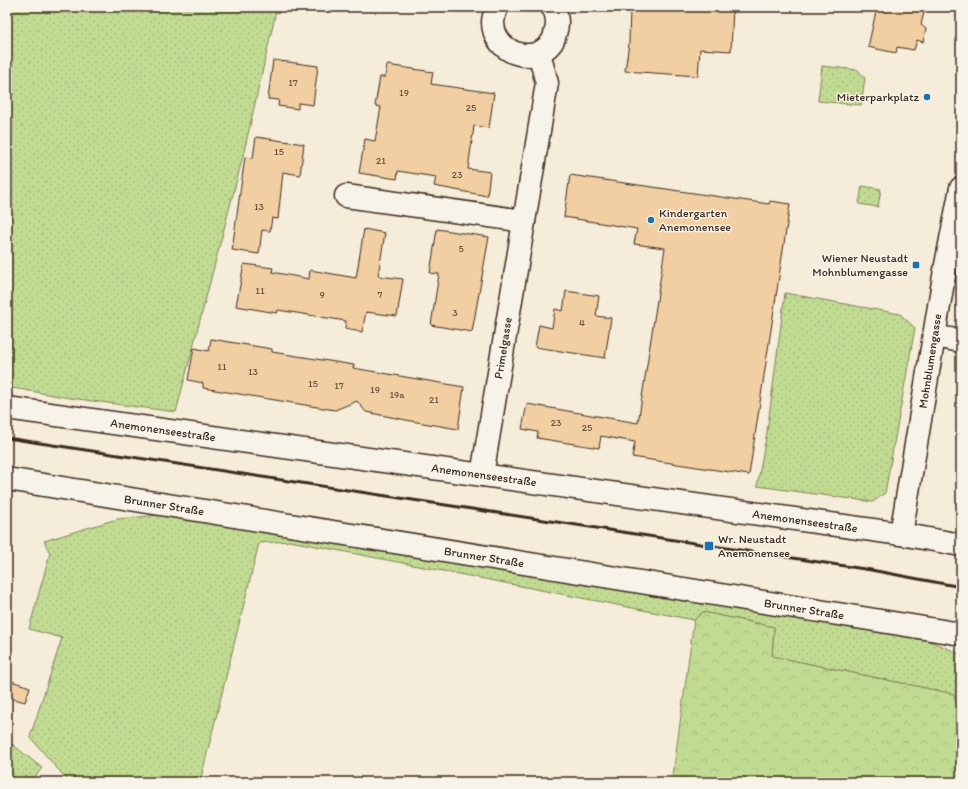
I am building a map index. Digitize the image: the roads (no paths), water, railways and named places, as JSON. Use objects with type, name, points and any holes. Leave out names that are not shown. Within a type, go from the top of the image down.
[{"type":"street","points":[[497,7],[492,21],[495,37],[506,50],[522,56],[539,53],[552,42],[558,26],[552,7]]},
{"type":"street","name":"Primelgasse","points":[[482,475],[547,83],[539,53]]},
{"type":"street","name":"Mohnblumengasse","points":[[901,534],[934,336],[961,188]]},
{"type":"street","points":[[346,196],[524,221]]},
{"type":"street","points":[[934,336],[961,341]]},
{"type":"street","name":"Anemonenseestraße","points":[[7,408],[901,534],[961,545]]},
{"type":"street","name":"Brunner Straße","points":[[7,479],[961,634]]},
{"type":"railway","points":[[7,438],[871,570],[961,587]]},
{"type":"place","name":"Mieterparkplatz","points":[[927,97]]},
{"type":"place","name":"Kindergarten Anemonensee","points":[[651,220]]},
{"type":"place","name":"Wiener Neustadt Mohnblumengasse","points":[[916,265]]},
{"type":"place","name":"Wr. Neustadt Anemonensee","points":[[709,546]]}]
